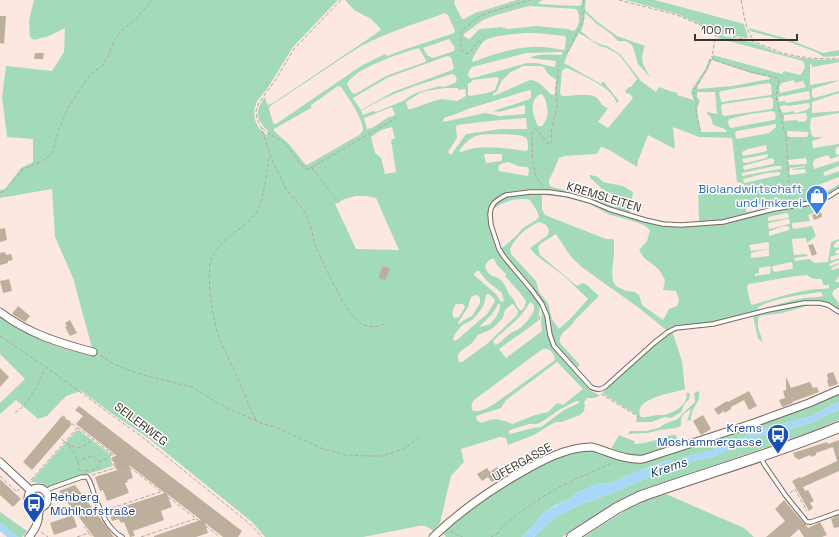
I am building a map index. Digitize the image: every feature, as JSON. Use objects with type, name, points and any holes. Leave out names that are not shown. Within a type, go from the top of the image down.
[{"type":"main road","points":[[572,537],[617,508],[639,497],[814,438],[839,427]]},
{"type":"street","points":[[0,312],[39,335],[59,343],[93,352]]},
{"type":"street","name":"UFERGASSE","points":[[433,537],[467,508],[494,489],[550,457],[565,451],[592,447],[635,460],[643,459],[754,423],[839,390]]},
{"type":"street","points":[[0,462],[30,490]]},
{"type":"street","points":[[38,487],[46,491],[48,498],[43,506],[39,508],[33,507],[28,502],[27,496],[30,490],[38,487]]},
{"type":"street","points":[[30,536],[36,528],[38,522],[39,508]]},
{"type":"lane","name":"KREMSLEITEN","points":[[600,390],[596,390],[591,387],[554,346],[551,340],[545,310],[531,289],[499,249],[491,225],[490,214],[494,203],[506,195],[530,192],[549,192],[569,195],[590,201],[609,209],[663,224],[681,225],[723,222],[790,206],[816,202],[839,190]]},
{"type":"lane","points":[[600,390],[605,388],[654,343],[672,329],[713,324],[768,310],[804,303],[820,303],[828,305],[839,312]]},
{"type":"lane","points":[[761,456],[764,464],[786,496],[808,522],[839,512]]},
{"type":"lane","points":[[46,491],[83,476],[90,482],[101,511],[107,522],[116,534],[122,537]]},
{"type":"path","points":[[0,193],[5,191],[22,170],[42,161],[53,151],[59,129],[70,104],[90,75],[102,66],[123,29],[135,20],[152,0]]},
{"type":"path","points":[[341,0],[294,49],[276,79],[259,103],[256,111],[257,119],[270,155],[286,190],[303,209],[310,224],[315,245],[343,302],[353,316],[362,325],[375,327],[386,324]]},
{"type":"path","points":[[481,42],[476,43],[469,53],[466,54],[462,49],[460,36],[462,31],[480,16],[530,0]]},
{"type":"path","points":[[567,53],[584,18],[582,9],[584,0]]},
{"type":"path","points":[[619,0],[677,15],[719,33],[755,42],[782,53],[809,58],[839,58]]},
{"type":"path","points":[[741,0],[746,25],[755,42]]},
{"type":"path","points":[[700,130],[694,91],[707,68],[712,56],[716,35],[719,33]]},
{"type":"path","points":[[712,56],[714,60],[751,72],[778,78],[779,80],[776,96],[786,133],[790,206]]},
{"type":"path","points":[[549,192],[539,183],[536,178],[532,133],[534,129],[548,143],[552,143],[551,133],[557,106],[556,86],[558,66]]},
{"type":"path","points":[[261,127],[283,142],[301,165],[308,169],[398,117]]},
{"type":"path","points":[[256,421],[247,404],[237,376],[218,334],[212,306],[209,277],[211,262],[217,248],[257,212],[261,201],[270,155]]},
{"type":"path","points":[[312,167],[339,203]]},
{"type":"path","name":"SEILERWEG","points":[[0,336],[46,367],[146,440],[250,524],[262,537]]},
{"type":"path","points":[[93,352],[97,352],[112,363],[125,369],[192,387],[217,403],[256,421],[280,429],[323,449],[346,455],[382,456],[410,445],[419,437]]},
{"type":"path","points":[[15,413],[25,405],[37,387],[46,367]]},
{"type":"path","points":[[600,390],[602,396],[639,418]]},
{"type":"path","points":[[61,414],[77,428],[220,537]]},
{"type":"path","points":[[29,482],[77,428]]},
{"type":"path","points":[[57,435],[75,454],[83,476]]},
{"type":"path","points":[[69,446],[79,447],[85,445],[92,439]]},
{"type":"path","points":[[110,452],[115,468]]},
{"type":"path","points":[[77,462],[90,456],[94,456],[99,462],[97,469],[83,476]]},
{"type":"path","points":[[99,462],[111,456]]},
{"type":"path","points":[[490,537],[499,532],[503,526],[518,514],[559,487],[624,457]]},
{"type":"path","points":[[83,476],[126,464]]},
{"type":"path","points":[[0,476],[17,492]]},
{"type":"path","points":[[786,496],[795,489],[807,511]]},
{"type":"path","points":[[101,511],[161,492]]},
{"type":"path","points":[[141,537],[196,518]]},
{"type":"path","points":[[84,526],[92,537]]},
{"type":"path","points":[[444,527],[462,537]]},
{"type":"path","points":[[36,528],[48,537]]},
{"type":"path","points":[[77,537],[89,533]]},
{"type":"green space","points":[[34,0],[338,0],[293,47],[267,89],[257,101],[254,111],[255,120],[259,128],[267,135],[269,132],[261,124],[258,116],[259,107],[265,97],[268,105],[273,103],[381,29],[371,19],[354,10],[345,0],[455,0],[454,3],[462,19],[464,19],[475,13],[517,0],[543,0],[538,3],[578,6],[581,5],[582,0],[586,0],[586,11],[599,23],[617,36],[645,46],[642,59],[651,78],[638,64],[632,45],[626,41],[618,41],[585,13],[581,31],[593,41],[607,46],[620,54],[641,81],[656,92],[659,87],[678,93],[677,95],[694,100],[691,93],[692,89],[706,68],[709,59],[712,59],[713,55],[782,74],[784,71],[800,75],[803,70],[803,61],[717,38],[720,35],[754,43],[795,57],[817,60],[839,59],[839,62],[813,67],[810,63],[810,85],[838,80],[812,89],[812,96],[814,98],[839,91],[839,93],[812,102],[812,113],[839,111],[839,113],[811,118],[810,128],[812,136],[824,137],[812,141],[813,148],[839,144],[835,151],[837,155],[839,154],[839,156],[831,159],[828,155],[815,159],[813,163],[814,169],[839,161],[839,166],[824,172],[823,174],[825,176],[839,171],[839,177],[816,187],[819,192],[832,189],[839,184],[839,188],[815,201],[789,205],[723,220],[699,222],[698,189],[744,187],[744,184],[737,182],[732,138],[699,137],[673,127],[675,149],[648,135],[637,167],[602,147],[598,153],[595,154],[565,156],[559,158],[549,180],[549,184],[552,187],[589,197],[595,195],[614,207],[618,206],[613,199],[598,191],[631,205],[630,213],[612,208],[585,197],[550,190],[514,191],[503,194],[495,199],[490,206],[488,215],[489,224],[496,245],[505,261],[530,291],[540,306],[538,321],[499,349],[506,358],[542,331],[542,307],[546,317],[548,336],[552,347],[590,390],[600,396],[587,398],[584,402],[584,411],[580,415],[562,422],[556,422],[534,435],[508,445],[506,438],[500,437],[461,449],[464,462],[451,476],[440,523],[433,531],[426,527],[417,526],[363,537],[265,537],[252,522],[148,438],[81,391],[66,396],[47,416],[38,419],[16,400],[0,414],[0,403],[25,379],[0,354],[0,316],[38,339],[58,347],[90,356],[92,348],[73,278],[55,237],[52,189],[0,198],[0,190],[5,189],[21,168],[33,162],[33,139],[7,137],[2,97],[6,66],[52,71],[64,52],[65,28],[49,36],[34,40],[30,37],[29,20]],"holes":[[[529,6],[576,9],[579,14],[579,23],[574,31],[536,26],[508,29],[501,27],[480,29],[468,39],[464,36],[464,34],[483,20]],[[445,13],[448,15],[455,31],[454,33],[387,56],[385,54],[361,66],[276,124],[273,123],[269,109],[270,106],[361,46],[384,35]],[[536,33],[565,36],[565,49],[539,47],[516,49],[473,62],[472,60],[474,55],[484,41],[493,37]],[[579,33],[600,46],[618,54],[624,61],[637,79],[631,87],[625,91],[633,98],[608,128],[598,122],[608,108],[597,98],[590,95],[561,95],[562,71],[567,68],[602,86],[613,96],[616,103],[619,101],[603,81],[601,84],[564,63]],[[449,39],[455,48],[454,51],[433,58],[428,56],[423,48]],[[419,48],[426,60],[425,62],[386,76],[355,94],[352,93],[347,84],[351,78],[368,67],[391,57]],[[562,52],[562,55],[541,55],[529,58],[556,61],[555,67],[536,63],[527,63],[470,78],[468,76],[472,67],[526,53]],[[447,56],[451,57],[454,68],[452,70],[393,92],[361,110],[353,98],[387,78]],[[712,60],[751,73],[769,77],[770,79],[732,86],[698,89],[697,87]],[[523,66],[544,67],[548,74],[556,80],[555,94],[552,95],[540,83],[534,80],[530,80],[493,96],[493,94],[497,91],[502,80],[509,73]],[[452,74],[455,75],[457,80],[455,83],[444,87],[439,86],[416,93],[405,100],[376,112],[373,111],[363,115],[361,111],[394,94]],[[497,77],[499,79],[495,90],[470,96],[468,95],[468,83],[473,80]],[[794,80],[795,83],[803,81],[806,87],[780,93],[779,87],[782,83]],[[769,83],[771,85],[771,95],[722,102],[719,93],[721,91]],[[338,86],[341,87],[355,108],[361,121],[363,130],[360,134],[307,165],[288,143],[274,131],[274,129],[311,108],[311,105]],[[446,88],[458,88],[458,90],[465,89],[466,96],[457,101],[441,99],[408,109],[406,102],[420,93]],[[529,90],[531,91],[530,99],[493,111],[499,112],[525,105],[525,114],[500,116],[485,113],[443,122],[444,118],[468,109]],[[809,91],[810,99],[786,103],[785,101],[779,102],[778,97]],[[697,92],[715,92],[717,114],[707,112],[707,114],[711,118],[713,125],[725,129],[727,132],[701,132],[697,109],[700,101],[697,97]],[[542,94],[546,102],[548,115],[542,126],[538,126],[533,109],[534,101],[536,97]],[[770,97],[773,99],[772,109],[724,116],[722,114],[721,106],[723,104]],[[809,103],[810,106],[807,110],[795,113],[793,111],[783,113],[780,106],[787,105]],[[392,107],[395,115],[387,118],[372,128],[367,129],[364,118]],[[773,111],[775,113],[776,118],[774,120],[731,128],[728,122],[729,119],[750,114]],[[806,113],[806,121],[784,121],[784,115]],[[526,118],[527,129],[501,129],[466,134],[451,155],[448,152],[457,138],[457,125]],[[776,124],[776,127],[769,133],[737,139],[735,133],[737,131]],[[392,127],[395,138],[391,140],[396,172],[385,174],[381,158],[375,153],[371,137],[381,130]],[[787,131],[809,132],[807,137],[790,137],[787,135]],[[489,134],[520,135],[526,137],[528,149],[526,151],[485,147],[461,152],[459,151],[473,137]],[[766,145],[767,151],[743,156],[742,152],[748,149]],[[484,154],[502,154],[502,160],[486,163]],[[768,154],[766,158],[746,163],[743,162],[742,159]],[[772,158],[774,160],[773,164],[744,170],[743,166]],[[806,158],[807,164],[789,165],[788,160]],[[508,162],[518,166],[527,167],[529,170],[528,176],[499,171],[498,167],[500,164]],[[775,166],[782,166],[781,169],[742,176],[742,173]],[[805,166],[792,170],[805,169],[806,173],[789,174],[790,168]],[[780,172],[780,175],[744,183],[743,179],[767,173]],[[356,196],[376,198],[399,250],[356,249],[335,204]],[[766,203],[766,208],[746,212],[746,207]],[[494,259],[497,265],[506,274],[505,276],[526,301],[522,310],[520,310],[501,280],[487,272],[485,268],[487,262]],[[477,271],[479,271],[487,281],[502,293],[504,301],[501,302],[496,294],[475,276],[474,274]],[[487,294],[489,294],[495,301],[488,313],[458,339],[455,341],[453,340],[460,327],[473,320],[479,313],[484,305]],[[475,295],[479,296],[480,303],[472,316],[459,324],[458,323],[468,307],[471,297]],[[531,302],[534,306],[534,310],[528,320],[495,345],[493,341],[522,313]],[[499,303],[499,312],[490,324],[480,327],[492,314]],[[456,304],[463,304],[465,307],[459,317],[454,318],[453,309]],[[512,304],[514,305],[518,311],[517,315],[488,343],[462,362],[459,362],[458,355],[472,343],[478,335],[495,326],[503,318],[505,310]],[[543,349],[548,349],[553,353],[555,360],[492,405],[482,410],[473,411],[472,404],[474,400]],[[557,362],[583,389],[563,405],[558,403],[548,412],[535,415],[512,424],[495,419],[479,422],[476,416],[501,408],[506,400]],[[576,401],[579,401],[579,403],[564,410],[541,427],[510,434],[510,430],[529,424],[540,423],[559,410]]]},
{"type":"green space","points":[[626,0],[655,0],[744,24],[748,37],[745,38],[716,31],[677,14]]},
{"type":"green space","points":[[749,28],[788,39],[823,53],[839,50],[839,56],[824,57],[816,52],[787,41],[750,31]]},
{"type":"green space","points":[[589,175],[598,177],[603,182],[623,186],[633,192],[632,201],[604,190],[591,179]]},
{"type":"green space","points":[[525,194],[549,194],[569,197],[589,202],[609,210],[681,227],[724,224],[774,211],[812,205],[814,213],[808,215],[810,221],[793,223],[792,227],[794,229],[812,226],[816,236],[807,243],[806,238],[792,239],[794,255],[806,254],[808,256],[794,258],[795,261],[810,259],[814,263],[828,262],[831,242],[839,239],[834,247],[839,247],[839,249],[835,251],[836,254],[839,254],[830,257],[831,261],[839,258],[839,260],[829,264],[830,266],[839,263],[831,268],[832,270],[839,268],[839,276],[835,282],[839,282],[839,287],[834,290],[832,294],[839,304],[839,309],[829,303],[821,301],[804,301],[712,322],[673,326],[666,330],[639,308],[583,268],[573,259],[556,234],[540,244],[538,248],[540,255],[577,286],[583,283],[599,296],[563,333],[560,339],[560,343],[580,365],[576,368],[560,351],[555,343],[547,312],[543,303],[501,249],[523,228],[539,217],[530,200],[525,199],[510,201],[492,210],[498,201],[508,197]],"holes":[[[542,195],[563,197],[590,204],[610,215],[644,225],[650,230],[647,241],[639,250],[644,258],[660,271],[665,280],[663,290],[676,291],[679,300],[677,306],[669,309],[663,320],[642,305],[639,295],[635,292],[626,291],[616,286],[613,281],[612,272],[614,241],[613,239],[606,239],[545,215],[542,209]],[[787,213],[789,216],[788,218],[768,221],[768,217]],[[789,219],[789,224],[769,229],[769,223]],[[540,222],[546,225],[549,230],[548,235],[530,248],[537,256],[564,276],[588,299],[559,329],[552,319],[548,303],[539,292],[536,281],[511,254],[510,249],[515,240],[522,232]],[[784,226],[790,228],[789,230],[769,236],[769,231]],[[768,242],[769,244],[768,249],[751,251],[749,245]],[[769,249],[769,256],[751,258],[751,253],[759,251]],[[791,262],[793,268],[775,272],[773,271],[772,267]],[[771,266],[770,274],[755,276],[755,274],[759,273],[759,268]],[[807,275],[813,278],[821,279],[823,285],[829,285],[829,288],[801,292],[752,305],[747,286],[749,284]],[[821,292],[823,296],[798,299],[761,310],[757,308],[770,302]]]},
{"type":"green space","points":[[810,305],[782,313],[760,316],[758,318],[758,328],[763,342],[758,339],[753,316]]},
{"type":"green space","points":[[672,331],[682,361],[685,389],[655,397],[648,401],[642,405],[640,411],[641,417],[671,413],[683,405],[687,397],[686,393],[690,393],[689,399],[681,412],[671,418],[665,417],[651,422],[636,422],[637,415],[603,394],[603,392]]},
{"type":"green space","points":[[699,391],[699,399],[691,415],[691,420],[687,421],[691,409],[683,415],[681,419],[681,426],[676,428],[648,433],[628,434],[630,431],[646,431],[658,428],[678,419],[695,402],[694,393]]},
{"type":"green space","points":[[839,394],[839,402],[812,416],[759,430],[710,451],[689,456],[674,462],[669,460],[623,477],[612,483],[598,484],[577,493],[571,498],[546,511],[522,537],[446,537],[442,532],[468,510],[494,493],[536,468],[563,455],[582,450],[591,450],[622,461],[647,461],[755,426]]},
{"type":"green space","points":[[839,410],[839,420],[813,431],[637,492],[615,503],[562,537],[534,537],[559,515],[584,503],[610,494],[667,469],[712,457],[764,435],[813,422]]},
{"type":"green space","points":[[79,430],[109,453],[113,466],[47,487],[41,483],[32,482],[31,481],[76,431]]},
{"type":"green space","points":[[619,435],[634,441],[636,444],[676,435],[679,445],[635,457],[611,449]]},
{"type":"green space","points":[[666,494],[744,528],[754,537],[584,537],[631,507]]},
{"type":"green space","points":[[0,512],[27,531],[22,537],[18,537],[0,523]]},
{"type":"water","name":"Krems","points":[[839,402],[839,410],[813,422],[764,435],[712,457],[667,469],[610,494],[584,503],[559,515],[534,537],[522,537],[546,511],[571,498],[577,493],[598,484],[612,483],[631,473],[669,460],[674,462],[684,457],[710,451],[759,430],[812,416]]},
{"type":"water","points":[[0,523],[18,537],[7,537],[0,531]]},
{"type":"building","points":[[0,16],[6,16],[4,44],[0,43]]},
{"type":"building","points":[[35,53],[44,53],[43,59],[34,59]]},
{"type":"building","name":"Biolandwirtschaft und Imkerei","points":[[821,212],[822,217],[814,220],[812,215]]},
{"type":"building","points":[[5,228],[7,240],[0,242],[0,229]]},
{"type":"building","points":[[813,244],[817,254],[812,256],[808,245]]},
{"type":"building","points":[[5,252],[6,255],[11,254],[13,260],[0,265],[0,253]]},
{"type":"building","points":[[383,266],[390,269],[385,280],[379,278]]},
{"type":"building","points":[[9,279],[12,291],[3,293],[0,281]]},
{"type":"building","points":[[18,306],[30,316],[25,322],[12,314]]},
{"type":"building","points":[[70,320],[77,333],[70,336],[65,327],[67,326],[65,323]]},
{"type":"building","points":[[0,368],[9,377],[0,387]]},
{"type":"building","points":[[833,372],[838,384],[829,387],[827,374]]},
{"type":"building","points":[[786,377],[791,388],[810,382],[813,388],[817,387],[819,392],[782,407],[779,400],[785,398],[783,391],[786,390]]},
{"type":"building","points":[[749,391],[757,406],[749,410],[744,400],[731,407],[731,409],[725,413],[724,411],[718,415],[714,409],[727,401],[728,402]]},
{"type":"building","points":[[79,406],[242,531],[238,537],[223,537],[205,523],[208,533],[196,537],[154,537],[201,520],[167,494],[172,507],[161,511],[164,520],[133,531],[135,536],[130,537],[124,522],[121,523],[119,519],[112,521],[109,513],[117,510],[116,509],[165,493],[129,465],[133,478],[127,480],[128,482],[125,483],[129,493],[107,501],[103,490],[100,491],[95,477],[117,470],[112,457],[117,456],[76,424],[83,416],[75,410]]},
{"type":"building","points":[[703,415],[711,429],[701,435],[693,421]]},
{"type":"building","points":[[62,416],[72,424],[32,470],[23,462]]},
{"type":"building","points":[[839,440],[839,471],[803,487],[805,491],[808,490],[814,501],[810,503],[813,508],[809,511],[792,481],[837,461],[833,447],[816,453],[816,455],[811,457],[810,455],[798,460],[795,458],[793,453],[827,442],[828,444]]},
{"type":"building","points":[[497,467],[503,476],[492,482],[488,477],[482,481],[477,474],[487,468],[490,472]]},
{"type":"building","points":[[0,479],[21,499],[13,507],[0,495]]},
{"type":"building","points":[[75,485],[114,537],[94,537],[59,491]]},
{"type":"building","points":[[784,500],[808,528],[820,522],[827,535],[822,537],[804,537],[799,529],[790,537],[766,537],[785,521],[775,509]]},
{"type":"building","points":[[73,515],[77,527],[54,535],[50,523]]},
{"type":"building","points":[[839,515],[839,527],[834,528],[831,519]]},
{"type":"place","name":"Biolandwirtschaft und Imkerei","points":[[817,216]]},
{"type":"place","name":"Krems Moshammergasse","points":[[778,454]]},
{"type":"place","name":"Rehberg Mühlhofstraße","points":[[34,524]]}]
